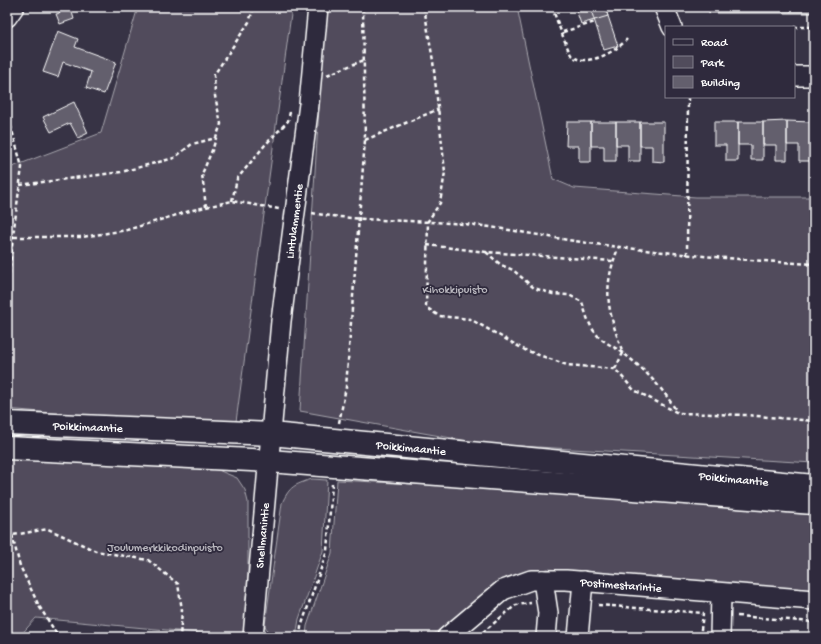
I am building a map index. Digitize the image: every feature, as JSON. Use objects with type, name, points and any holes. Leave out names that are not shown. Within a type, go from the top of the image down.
[{"type":"main road","name":"Poikkimaantie","points":[[7,423],[270,434],[814,486]]},
{"type":"main road","name":"Poikkimaantie","points":[[7,448],[269,461],[814,503]]},
{"type":"street","points":[[7,17],[14,7]]},
{"type":"street","name":"Lintulammentie","points":[[270,434],[281,321],[309,104],[318,7]]},
{"type":"street","points":[[664,7],[672,26]]},
{"type":"street","points":[[795,76],[814,76]]},
{"type":"street","name":"Snellmanintie","points":[[253,637],[269,461],[270,434]]},
{"type":"street","name":"Postimestarintie","points":[[448,637],[503,590],[531,580],[583,581],[814,600]]},
{"type":"street","points":[[543,580],[548,613],[546,637]]},
{"type":"street","points":[[578,637],[583,581]]},
{"type":"street","points":[[720,637],[721,593]]},
{"type":"path","points":[[206,207],[202,174],[214,148],[221,124],[215,96],[214,75],[249,22],[254,7]]},
{"type":"path","points":[[338,428],[346,387],[365,140],[363,7]]},
{"type":"path","points":[[424,7],[439,109],[445,172],[440,203],[428,221],[426,245],[426,307],[439,316],[470,319],[525,350],[567,365],[615,369],[634,390],[678,412],[746,415],[814,421]]},
{"type":"path","points":[[552,7],[563,32],[567,48],[571,56],[581,60],[594,59],[620,48],[627,39]]},
{"type":"path","points":[[563,32],[595,22]]},
{"type":"path","points":[[795,27],[814,27]]},
{"type":"path","points":[[324,77],[364,60]]},
{"type":"path","points":[[687,255],[688,98]]},
{"type":"path","points":[[232,201],[237,179],[265,145],[288,121],[291,106]]},
{"type":"path","points":[[365,140],[439,109]]},
{"type":"path","points":[[7,112],[22,168],[12,236],[7,296]]},
{"type":"path","points":[[20,185],[121,172],[174,158],[192,144],[216,138]]},
{"type":"path","points":[[7,237],[82,237],[127,230],[232,201],[281,209]]},
{"type":"path","points":[[311,213],[339,218],[428,221],[482,226],[687,255],[814,264]]},
{"type":"path","points":[[426,245],[486,252],[613,261]]},
{"type":"path","points":[[615,369],[623,353],[614,328],[607,300],[613,261],[619,246]]},
{"type":"path","points":[[486,252],[501,265],[514,270],[534,288],[569,295],[582,302],[588,323],[598,336],[623,353],[654,380],[678,412]]},
{"type":"path","points":[[300,637],[327,551],[333,482]]},
{"type":"path","points":[[7,536],[48,529],[96,551],[148,560],[178,584],[182,610],[180,637]]},
{"type":"path","points":[[12,535],[20,566],[39,606],[58,636]]},
{"type":"path","points":[[477,637],[516,605],[546,601]]},
{"type":"path","points":[[581,603],[814,622]]},
{"type":"path","points":[[700,637],[703,613]]},
{"type":"green space","points":[[138,7],[292,7],[235,429],[7,409],[7,169],[101,133]]},
{"type":"green space","name":"Kihokkipuisto","points":[[328,7],[517,7],[553,179],[574,188],[696,197],[814,197],[814,463],[485,444],[300,411],[320,92]]},
{"type":"green space","name":"Joulumerkkikodinpuisto","points":[[7,456],[182,465],[218,470],[237,478],[245,490],[248,502],[248,575],[243,637],[36,618],[19,637],[7,637]]},
{"type":"green space","points":[[312,479],[327,480],[323,551],[299,619],[296,637],[270,637],[265,625],[282,503],[293,487]]},
{"type":"green space","points":[[337,480],[470,487],[814,515],[814,592],[547,569],[507,577],[430,637],[306,637],[307,626],[332,553]]},
{"type":"building","points":[[58,7],[74,7],[71,9],[74,19],[60,24],[56,14],[60,13]]},
{"type":"building","points":[[575,7],[605,7],[608,16],[581,24]]},
{"type":"building","points":[[590,7],[605,7],[618,46],[604,50]]},
{"type":"building","points":[[709,7],[814,7],[814,13],[709,13]]},
{"type":"building","points":[[58,31],[78,39],[75,47],[116,62],[104,94],[86,88],[91,72],[63,62],[58,77],[43,72]]},
{"type":"building","points":[[74,102],[88,133],[78,138],[70,123],[51,132],[43,117]]},
{"type":"building","points":[[787,121],[787,160],[776,160],[776,145],[763,145],[763,122]]},
{"type":"building","points":[[787,121],[811,122],[811,161],[799,161],[799,145],[787,145]]},
{"type":"building","points":[[567,122],[591,122],[591,162],[579,162],[579,146],[566,146]]},
{"type":"building","points":[[591,122],[616,122],[616,161],[604,161],[604,146],[591,146]]},
{"type":"building","points":[[616,122],[640,122],[640,161],[628,161],[628,145],[616,145]]},
{"type":"building","points":[[640,122],[664,122],[664,162],[652,161],[652,146],[640,146]]},
{"type":"building","points":[[714,122],[738,122],[738,161],[726,161],[726,145],[714,145]]},
{"type":"building","points":[[738,122],[763,122],[763,160],[751,160],[751,145],[738,145]]},
{"type":"building","points":[[811,122],[814,122],[814,145],[811,145]]}]
